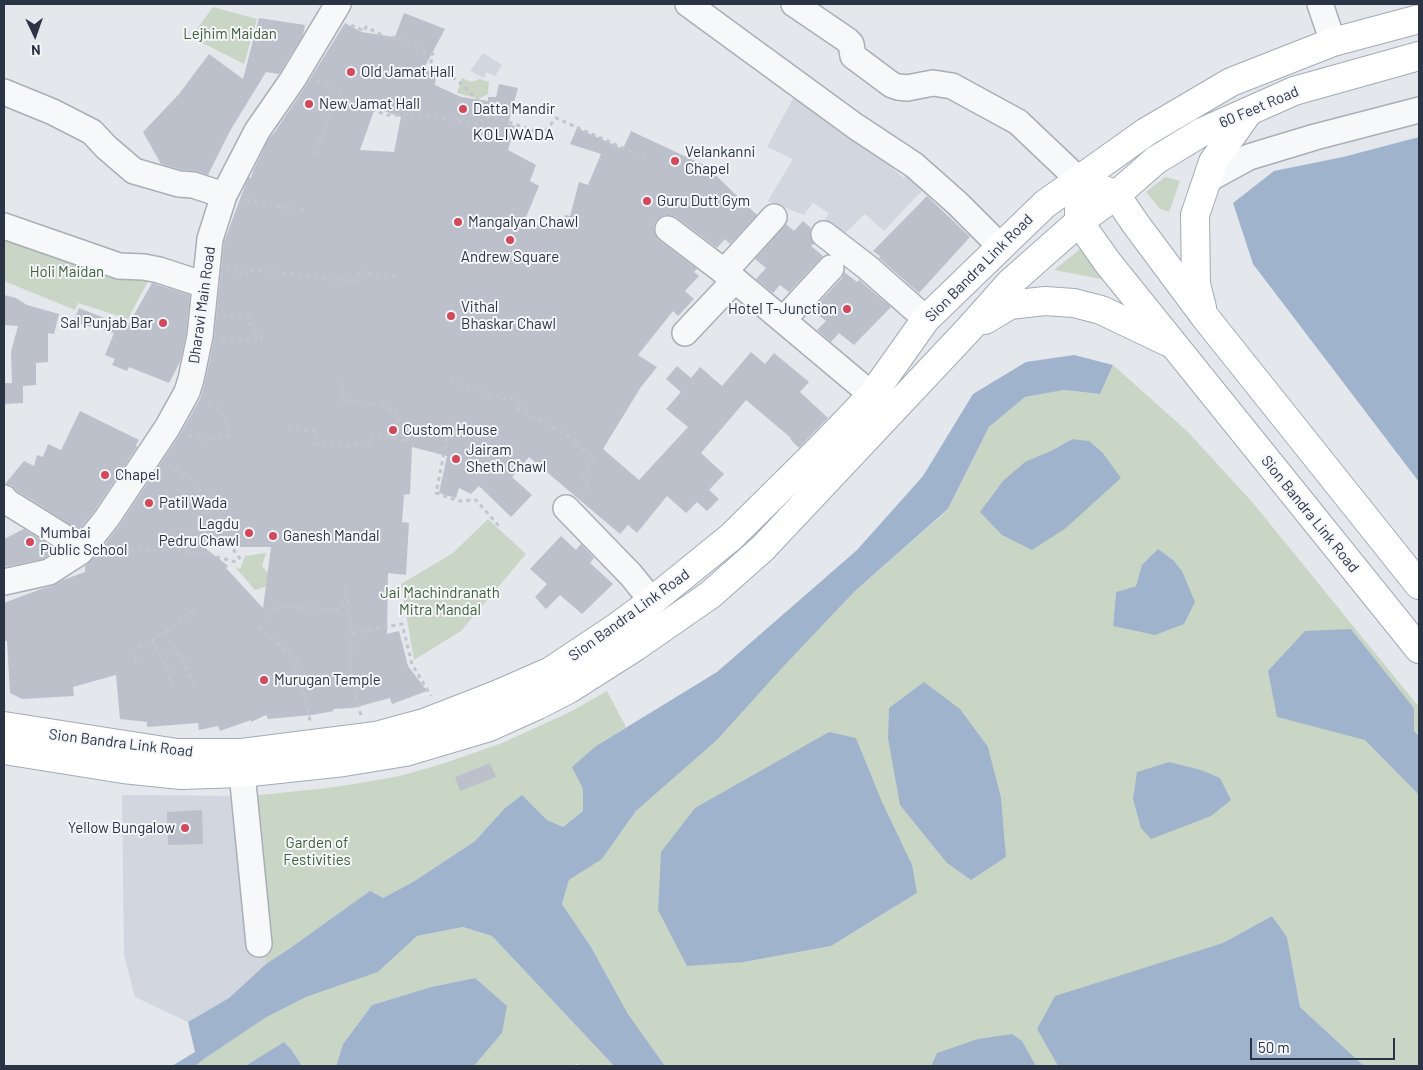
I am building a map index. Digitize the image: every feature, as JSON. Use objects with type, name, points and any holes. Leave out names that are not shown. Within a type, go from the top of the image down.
[{"type":"main road","name":"Sion Bandra Link Road","points":[[4,726],[177,753],[242,754],[376,736],[424,723],[496,695],[557,682],[635,647],[710,595],[763,548],[831,456],[926,319],[1045,204],[1146,132],[1231,82],[1333,42],[1419,19]]},
{"type":"main road","name":"60 Feet Road","points":[[1080,222],[1116,195],[1156,160],[1202,132],[1294,91],[1419,56]]},
{"type":"main road","points":[[1205,317],[1196,284],[1195,214],[1213,162],[1250,110]]},
{"type":"main road","points":[[1080,222],[1079,180],[1116,195],[1205,317],[1419,585]]},
{"type":"main road","name":"Sion Bandra Link Road","points":[[4,750],[123,769],[180,775],[242,773],[344,762],[405,752],[490,727],[557,682],[614,629],[652,601],[831,456],[969,329],[1010,284],[1080,222],[1108,263],[1419,649]]},
{"type":"main road","points":[[969,329],[1010,305],[1045,300],[1074,303],[1101,310],[1174,344]]},
{"type":"street","points":[[688,4],[855,126],[914,165],[957,203],[1001,247]]},
{"type":"street","points":[[794,4],[848,40],[851,44],[853,56],[892,85],[898,88],[933,83],[952,86],[1018,122],[1079,180]]},
{"type":"street","points":[[1320,4],[1333,42]]},
{"type":"street","name":"Dharavi Main Road","points":[[4,582],[49,572],[82,551],[107,518],[167,428],[187,392],[191,379],[201,325],[210,239],[224,195],[257,131],[296,74],[334,8]]},
{"type":"street","points":[[4,92],[54,112],[92,132],[134,171],[179,184],[193,185],[224,195]]},
{"type":"street","points":[[1207,180],[1249,157],[1419,110]]},
{"type":"street","points":[[685,333],[774,217]]},
{"type":"street","points":[[4,226],[119,266],[144,267],[206,276]]},
{"type":"street","points":[[668,229],[729,276],[872,395]]},
{"type":"street","points":[[824,234],[867,267],[926,319]]},
{"type":"street","points":[[783,320],[831,268]]},
{"type":"street","points":[[8,507],[82,551]]},
{"type":"street","points":[[566,508],[652,601]]},
{"type":"street","points":[[242,773],[258,944]]},
{"type":"path","points":[[334,8],[362,31],[366,27],[392,40],[394,37],[418,46],[416,50],[433,54],[430,66],[444,71],[462,85],[482,104],[486,116]]},
{"type":"path","points":[[296,74],[339,90],[343,99],[387,115],[420,115],[480,124],[486,116]]},
{"type":"path","points":[[314,155],[336,99],[341,94]]},
{"type":"path","points":[[486,116],[543,134],[556,118],[650,160]]},
{"type":"path","points":[[224,195],[267,204],[267,206],[308,210]]},
{"type":"path","points":[[206,276],[239,269],[239,274],[246,274],[247,270],[307,275],[330,280],[356,281],[359,270],[398,276]]},
{"type":"path","points":[[250,318],[250,324],[255,325],[256,337],[262,338],[261,341],[201,325],[250,318]]},
{"type":"path","points":[[450,381],[504,399],[508,397],[520,403],[518,409],[578,441],[576,445],[594,456],[586,468],[590,470],[583,477],[589,486],[566,508]]},
{"type":"path","points":[[288,429],[316,431],[316,445],[346,446],[355,445],[355,443],[370,443],[372,434],[407,442],[407,438],[400,435],[398,415],[388,408],[377,404],[342,400],[342,383]]},
{"type":"path","points":[[167,428],[205,440],[230,436],[231,433],[220,410],[187,392]]},
{"type":"path","points":[[450,422],[436,493],[459,501],[476,500],[499,526]]},
{"type":"path","points":[[149,454],[198,483],[202,507],[241,560]]},
{"type":"path","points":[[82,551],[96,557],[138,549],[148,551],[174,549],[207,554],[236,562]]},
{"type":"path","points":[[345,585],[352,633],[350,670],[362,721]]},
{"type":"path","points":[[268,617],[278,606],[337,610],[340,606],[348,606]]},
{"type":"path","points":[[136,661],[133,651],[164,633],[194,610]]},
{"type":"path","points":[[352,633],[402,624],[412,664],[435,702]]},
{"type":"path","points":[[258,627],[297,659],[293,664],[304,690],[312,727]]},
{"type":"path","points":[[164,633],[183,661],[196,688]]},
{"type":"path","points":[[152,640],[166,666],[173,689]]},
{"type":"shaded area","points":[[483,53],[502,65],[495,76],[486,72],[484,78],[470,71]]},
{"type":"shaded area","points":[[798,89],[904,178],[913,167],[929,183],[884,231],[865,214],[840,238],[821,227],[829,213],[813,203],[804,215],[768,201],[793,159],[767,147]]},
{"type":"shaded area","points":[[122,795],[249,796],[266,964],[229,998],[188,1022],[135,997],[124,955]]},
{"type":"green space","name":"Lejhim Maidan","points":[[213,7],[257,19],[244,64],[191,37]]},
{"type":"green space","points":[[462,78],[471,82],[480,79],[489,82],[488,94],[479,99],[457,93]]},
{"type":"green space","points":[[1165,177],[1180,181],[1169,212],[1160,209],[1146,192]]},
{"type":"green space","name":"Holi Maidan","points":[[4,216],[156,266],[128,319],[78,303],[75,310],[4,281]]},
{"type":"green space","points":[[1085,245],[1106,280],[1054,270]]},
{"type":"green space","points":[[1113,365],[1188,432],[1253,503],[1419,707],[1419,736],[1414,731],[1414,708],[1351,629],[1277,717],[1365,739],[1419,795],[1419,1066],[1364,1066],[1300,1007],[1287,937],[1272,916],[1223,943],[1037,1029],[1058,1066],[1036,1066],[1034,1062],[937,1053],[931,1066],[665,1066],[628,1014],[591,947],[562,904],[569,880],[602,859],[636,811],[717,740],[855,591],[948,510],[989,427],[1025,397],[1064,390],[1100,394]],"holes":[[[1072,439],[1090,442],[1120,478],[1066,528],[1053,450]],[[1136,586],[1113,626],[1116,592]],[[856,738],[917,893],[831,946],[744,962]]]},
{"type":"green space","name":"Jai Machindranath Mitra Mandal","points":[[488,519],[526,554],[461,631],[414,660],[401,584],[453,553]]},
{"type":"green space","points":[[266,553],[262,566],[268,573],[271,585],[255,590],[235,567],[240,569],[245,556]]},
{"type":"green space","name":"Garden of Festivities","points":[[607,691],[626,727],[596,746],[583,789],[583,811],[563,827],[547,820],[522,795],[505,808],[475,841],[413,882],[383,898],[328,922],[266,964],[249,796],[366,782],[400,776],[445,763],[502,743],[570,712]]},
{"type":"green space","points":[[463,927],[492,936],[614,1066],[579,1066],[578,1063],[574,1066],[474,1066],[502,1033],[475,978],[431,987],[372,1005],[343,1044],[336,1066],[302,1066],[284,1042],[245,1066],[196,1066],[265,1018],[306,997],[378,972],[417,936]]},
{"type":"water","points":[[1419,137],[1419,482],[1253,264],[1233,203],[1274,171],[1343,157]]},
{"type":"water","points":[[1074,355],[1113,365],[1100,394],[1064,390],[1025,397],[989,427],[948,509],[855,591],[717,740],[636,811],[602,859],[569,880],[562,904],[591,947],[628,1014],[665,1066],[614,1066],[492,936],[463,927],[417,936],[378,972],[306,997],[265,1018],[196,1066],[172,1066],[195,1052],[188,1022],[229,998],[266,964],[370,891],[383,898],[413,882],[475,841],[505,808],[522,795],[547,820],[563,827],[583,811],[583,789],[572,767],[596,746],[717,672],[857,550],[923,476],[973,394],[1026,362]]},
{"type":"water","points":[[1072,439],[1089,441],[1102,452],[1121,478],[1066,528],[1032,550],[1002,535],[980,512],[1003,481],[1025,462],[1053,450]]},
{"type":"water","points":[[1158,549],[1173,560],[1182,571],[1195,602],[1184,624],[1155,635],[1113,626],[1116,592],[1136,586],[1142,565]]},
{"type":"water","points":[[1351,629],[1414,708],[1414,731],[1419,736],[1419,795],[1365,740],[1277,717],[1268,671],[1305,631]]},
{"type":"water","points":[[924,682],[960,709],[988,747],[1001,798],[1006,857],[971,880],[947,863],[900,805],[888,738],[889,708]]},
{"type":"water","points":[[829,732],[856,738],[882,802],[912,865],[917,893],[831,946],[744,962],[687,966],[658,910],[661,852],[695,808]]},
{"type":"water","points":[[1169,762],[1201,770],[1220,778],[1231,800],[1211,816],[1151,839],[1141,828],[1133,799],[1137,772]]},
{"type":"water","points":[[1272,916],[1287,937],[1300,1007],[1364,1066],[1058,1066],[1037,1029],[1055,996],[1223,943]]},
{"type":"water","points":[[475,978],[507,1006],[502,1033],[474,1066],[336,1066],[343,1044],[372,1005],[431,987]]},
{"type":"water","points":[[1012,1034],[1022,1041],[1036,1066],[931,1066],[937,1053],[978,1039]]},
{"type":"water","points":[[284,1042],[302,1066],[245,1066]]},
{"type":"building","points":[[404,13],[445,29],[423,70],[436,71],[435,85],[461,97],[488,101],[488,97],[496,97],[499,84],[518,88],[508,124],[515,126],[508,150],[536,165],[530,181],[539,186],[524,222],[559,229],[565,215],[570,216],[579,182],[588,185],[601,154],[570,144],[577,128],[623,149],[631,131],[706,166],[757,215],[730,244],[725,239],[717,248],[676,217],[663,216],[656,221],[655,235],[659,240],[697,269],[694,272],[699,276],[685,291],[694,299],[678,316],[673,311],[638,355],[657,367],[641,387],[603,449],[639,480],[688,427],[666,409],[681,392],[666,379],[677,366],[691,378],[700,367],[722,386],[751,352],[765,364],[774,353],[809,382],[800,392],[828,418],[799,448],[791,438],[746,400],[701,453],[724,474],[709,490],[719,499],[707,511],[697,502],[686,513],[667,496],[637,533],[628,525],[620,534],[529,457],[512,477],[532,495],[511,517],[479,486],[471,494],[459,488],[456,498],[439,493],[447,456],[412,447],[410,494],[404,495],[402,522],[409,523],[406,575],[388,573],[387,634],[399,631],[408,666],[427,691],[392,704],[390,698],[353,708],[333,709],[334,711],[312,715],[268,719],[266,715],[251,722],[251,720],[220,731],[218,726],[199,730],[198,723],[147,727],[147,722],[120,719],[116,675],[73,687],[74,696],[22,699],[10,693],[7,641],[4,641],[4,603],[85,572],[85,566],[95,557],[119,526],[179,436],[200,399],[214,339],[224,242],[246,183],[249,177],[251,178],[269,138],[305,87],[345,23],[361,32],[395,37]],"holes":[[[375,108],[401,117],[394,152],[360,150]],[[204,547],[271,547],[263,608],[226,568],[228,566]]]},
{"type":"building","points":[[259,18],[305,25],[303,35],[279,74],[266,72],[230,131],[208,175],[161,164],[143,132],[179,94],[209,54],[243,79]]},
{"type":"building","points":[[927,196],[970,237],[919,293],[873,251]]},
{"type":"building","points":[[803,221],[811,228],[811,239],[814,244],[811,246],[823,256],[789,292],[780,285],[773,293],[756,279],[766,268],[755,259],[786,224],[794,231]]},
{"type":"building","name":"Hotel T-Junction","points":[[844,272],[857,282],[859,280],[891,307],[854,345],[839,333],[831,342],[817,330],[826,321],[812,310],[842,278]]},
{"type":"building","name":"Sal Punjab Bar","points":[[152,283],[190,295],[186,334],[180,362],[169,383],[129,367],[127,371],[112,365],[115,359],[105,355],[114,333],[73,322],[79,308],[127,327]]},
{"type":"building","points":[[4,295],[16,298],[27,305],[59,314],[54,334],[48,333],[48,362],[36,363],[36,385],[23,386],[23,403],[4,404],[4,383],[12,383],[11,352],[18,326],[4,325]]},
{"type":"building","points":[[80,411],[139,440],[136,445],[137,447],[95,510],[79,530],[11,485],[5,484],[24,461],[34,466],[37,455],[43,457],[48,444],[61,450]]},
{"type":"building","name":"Mumbai Public School","points":[[24,529],[57,550],[43,559],[4,567],[4,539]]},
{"type":"building","points":[[561,536],[576,550],[581,544],[594,558],[590,563],[613,584],[582,614],[560,595],[546,609],[535,597],[547,584],[530,569]]},
{"type":"building","points":[[490,763],[496,777],[460,791],[455,777]]},
{"type":"building","name":"Yellow Bungalow","points":[[202,810],[203,844],[168,845],[167,812]]},
{"type":"place","name":"Old Jamat Hall","points":[[351,72]]},
{"type":"place","name":"New Jamat Hall","points":[[309,104]]},
{"type":"place","name":"Datta Mandir","points":[[463,109]]},
{"type":"place","name":"Velankanni Chapel","points":[[675,161]]},
{"type":"place","name":"Guru Dutt Gym","points":[[647,201]]},
{"type":"place","name":"Mangalyan Chawl","points":[[458,222]]},
{"type":"place","name":"Andrew Square","points":[[510,240]]},
{"type":"place","name":"Hotel T-Junction","points":[[847,309]]},
{"type":"place","name":"Vithal Bhaskar Chawl","points":[[451,316]]},
{"type":"place","name":"Sal Punjab Bar","points":[[163,323]]},
{"type":"place","name":"Custom House","points":[[393,430]]},
{"type":"place","name":"Jairam Sheth Chawl","points":[[456,459]]},
{"type":"place","name":"Chapel","points":[[105,475]]},
{"type":"place","name":"Patil Wada","points":[[149,503]]},
{"type":"place","name":"Lagdu Pedru Chawl","points":[[249,533]]},
{"type":"place","name":"Ganesh Mandal","points":[[273,536]]},
{"type":"place","name":"Mumbai Public School","points":[[30,542]]},
{"type":"place","name":"Murugan Temple","points":[[264,680]]},
{"type":"place","name":"Yellow Bungalow","points":[[185,828]]},
{"type":"district","name":"KOLIWADA","points":[[514,135]]}]
